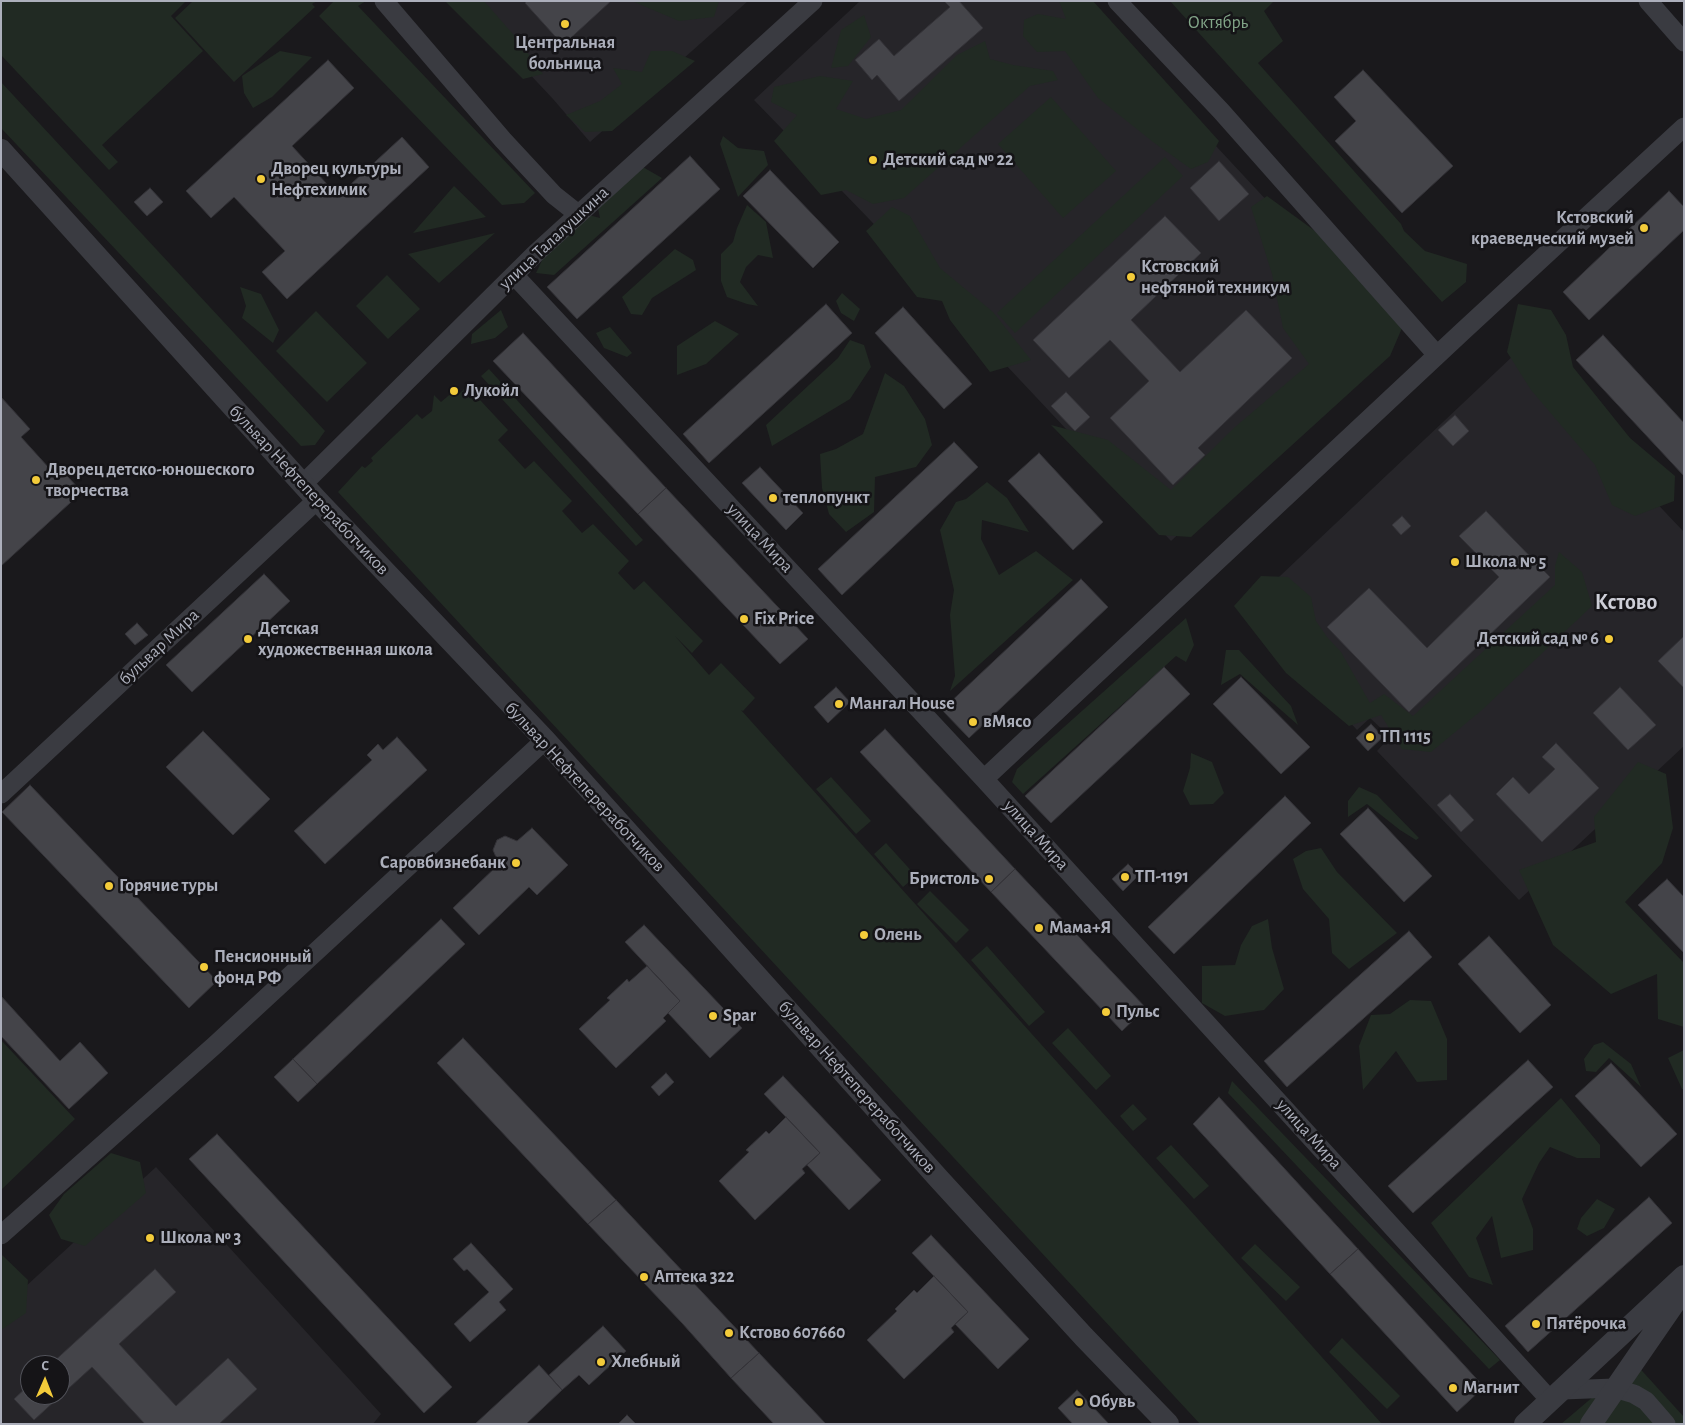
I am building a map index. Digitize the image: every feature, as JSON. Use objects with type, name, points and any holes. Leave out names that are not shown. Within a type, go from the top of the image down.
[{"type":"street","points":[[384,1],[503,140],[554,195],[578,214]]},
{"type":"street","name":"улица Талалушкина","points":[[310,492],[514,275],[578,214],[813,1]]},
{"type":"street","points":[[1118,1],[1221,111],[1437,354]]},
{"type":"street","points":[[1648,1],[1684,42]]},
{"type":"street","points":[[984,779],[1437,354],[1684,127]]},
{"type":"street","name":"бульвар Нефтепереработчиков","points":[[1,150],[310,492],[545,740],[939,1179],[1084,1337],[1168,1424]]},
{"type":"street","name":"улица Мира","points":[[514,275],[1557,1395]]},
{"type":"street","name":"бульвар Мира","points":[[1,794],[310,492]]},
{"type":"street","points":[[1,1235],[215,1044],[545,740]]},
{"type":"street","points":[[1525,1424],[1684,1276]]},
{"type":"street","points":[[1591,1424],[1684,1289]]},
{"type":"street","points":[[1557,1395],[1614,1388],[1634,1394],[1646,1401],[1666,1424]]},
{"type":"shaded area","points":[[461,1],[748,1],[590,142],[553,99]]},
{"type":"shaded area","name":"Кстовский нефтяной техникум","points":[[860,1],[1081,1],[1392,335],[1171,541],[870,220],[754,100]]},
{"type":"shaded area","points":[[1515,354],[1684,532],[1684,746],[1519,900],[1377,751],[1390,737],[1370,718],[1357,730],[1244,610]]},
{"type":"shaded area","name":"Школа № 3","points":[[156,1167],[381,1414],[373,1424],[1,1424],[1,1309]]},
{"type":"green space","points":[[1,1],[186,1],[171,16],[203,51],[102,145],[118,162],[109,170],[1,55]]},
{"type":"green space","points":[[193,1],[317,1],[312,4],[315,7],[234,82],[175,18]]},
{"type":"green space","points":[[334,1],[366,1],[358,6],[535,193],[524,203],[502,205],[319,16]]},
{"type":"green space","points":[[445,1],[484,1],[519,41],[543,74],[523,79]]},
{"type":"green space","points":[[632,1],[719,1],[714,17],[679,21]]},
{"type":"green space","points":[[1059,1],[1093,1],[1219,141],[1208,162],[1191,169],[1153,142],[1098,98],[1065,51],[1037,52],[1023,36],[1024,20],[1038,14],[1066,19]]},
{"type":"green space","name":"Октябрь","points":[[1170,1],[1274,1],[1264,11],[1283,41],[1258,63],[1401,224],[1404,231],[1425,251],[1467,264],[1466,282],[1442,302]]},
{"type":"green space","points":[[864,15],[871,37],[848,66],[831,68],[841,30]]},
{"type":"green space","points":[[985,41],[990,59],[1013,65],[1053,71],[1058,80],[1030,86],[904,198],[873,204],[846,190],[821,195],[774,141],[797,115],[771,102],[774,87],[820,76],[853,81],[836,109],[866,119],[901,110],[957,55]]},
{"type":"green space","points":[[280,51],[312,57],[272,97],[253,108],[244,93],[242,76]]},
{"type":"green space","points":[[651,51],[672,51],[695,61],[612,131],[585,132],[566,115],[600,101],[622,84],[613,68],[642,72]]},
{"type":"green space","points":[[1,82],[325,431],[315,445],[301,446],[1,128]]},
{"type":"green space","points":[[1051,97],[1116,171],[1063,218],[998,144]]},
{"type":"green space","points":[[723,136],[738,148],[764,151],[768,165],[738,197],[720,144]]},
{"type":"green space","points":[[1165,157],[1183,176],[1015,333],[997,313]]},
{"type":"green space","points":[[641,166],[662,178],[554,275],[536,273],[546,252],[585,214],[600,218],[596,199]]},
{"type":"green space","points":[[454,186],[486,217],[413,233]]},
{"type":"green space","points":[[1267,196],[1326,239],[1402,328],[1390,356],[1191,537],[1159,535],[1051,425],[1108,440],[1171,490],[1235,427],[1309,364],[1283,328],[1272,274],[1251,207]]},
{"type":"green space","points":[[747,205],[766,222],[773,258],[758,255],[746,267],[740,282],[758,306],[727,297],[721,281],[721,254],[733,242]]},
{"type":"green space","points":[[892,207],[910,216],[940,268],[993,312],[1031,360],[990,372],[950,320],[942,301],[917,297],[866,231]]},
{"type":"green space","points":[[495,233],[439,283],[408,254]]},
{"type":"green space","points":[[675,249],[693,260],[696,270],[652,298],[642,315],[631,314],[622,297]]},
{"type":"green space","points":[[387,275],[420,309],[388,339],[356,306]]},
{"type":"green space","points":[[240,287],[261,294],[279,330],[273,343],[242,318],[246,306]]},
{"type":"green space","points":[[842,293],[860,309],[854,321],[841,313],[836,301]]},
{"type":"green space","points":[[1518,304],[1551,310],[1566,335],[1573,367],[1630,438],[1675,476],[1674,501],[1635,516],[1612,505],[1595,465],[1531,390],[1507,352]]},
{"type":"green space","points":[[501,310],[508,327],[495,338],[471,344],[472,334]]},
{"type":"green space","points":[[316,311],[367,363],[327,402],[276,351]]},
{"type":"green space","points":[[715,321],[739,334],[706,364],[677,375],[677,346]]},
{"type":"green space","points":[[610,327],[632,353],[627,357],[604,348],[596,333]]},
{"type":"green space","points":[[850,340],[864,345],[871,367],[850,399],[772,446],[766,425],[838,358]]},
{"type":"green space","points":[[489,369],[643,540],[636,546],[481,376]]},
{"type":"green space","points":[[885,373],[904,386],[925,419],[932,445],[916,467],[875,477],[874,512],[846,532],[829,514],[822,488],[820,454],[836,449],[863,434]]},
{"type":"green space","points":[[467,386],[508,430],[498,440],[525,469],[534,461],[572,501],[562,511],[582,533],[593,524],[629,561],[618,573],[634,590],[644,581],[703,641],[692,653],[675,636],[709,675],[721,663],[755,698],[743,711],[741,710],[1382,1424],[1200,1424],[338,492],[362,466],[365,468],[373,461],[371,458],[417,414],[422,419],[432,411],[434,395],[441,402],[454,391],[458,395]]},
{"type":"green space","points":[[987,482],[1007,498],[1029,532],[982,520],[981,539],[999,575],[1036,551],[1073,580],[950,691],[955,676],[950,615],[954,590],[940,530],[956,502],[966,499]]},
{"type":"green space","points":[[1559,552],[1582,572],[1592,606],[1482,710],[1431,752],[1402,749],[1381,715],[1349,726],[1286,673],[1234,606],[1261,576],[1288,577],[1311,597],[1316,621],[1341,652],[1370,703],[1384,694],[1413,716],[1555,585],[1555,566]]},
{"type":"green space","points":[[1186,618],[1194,645],[1186,662],[1176,656],[1023,794],[1012,782],[1017,769]]},
{"type":"green space","points":[[1226,650],[1239,650],[1291,706],[1298,725],[1240,674],[1221,685]]},
{"type":"green space","points":[[1191,753],[1212,762],[1224,793],[1213,804],[1190,805],[1183,791],[1190,768]]},
{"type":"green space","points":[[1638,762],[1666,774],[1673,828],[1662,863],[1625,902],[1684,963],[1684,1027],[1658,1019],[1657,974],[1611,994],[1553,945],[1519,870],[1596,842],[1594,817]]},
{"type":"green space","points":[[831,777],[871,821],[856,834],[816,789]]},
{"type":"green space","points":[[1359,787],[1377,795],[1419,838],[1416,840],[1400,830],[1367,804],[1348,817],[1348,801]]},
{"type":"green space","points":[[886,843],[916,876],[903,887],[874,854]]},
{"type":"green space","points":[[1321,848],[1337,872],[1397,933],[1349,969],[1332,953],[1329,919],[1303,889],[1293,859],[1306,851]]},
{"type":"green space","points":[[930,891],[969,930],[956,943],[917,904]]},
{"type":"green space","points":[[1268,919],[1272,948],[1284,989],[1264,1010],[1225,1016],[1202,1003],[1202,966],[1235,965],[1241,945],[1252,926]]},
{"type":"green space","points":[[987,946],[1045,1012],[1029,1026],[971,960]]},
{"type":"green space","points":[[1410,1000],[1431,1001],[1447,1039],[1447,1080],[1417,1082],[1396,1051],[1363,1090],[1359,1046],[1371,1015],[1390,1014]]},
{"type":"green space","points":[[1068,1028],[1111,1076],[1096,1090],[1052,1043]]},
{"type":"green space","points":[[1,1040],[75,1119],[1,1190]]},
{"type":"green space","points":[[1603,1042],[1631,1064],[1641,1087],[1609,1058],[1596,1072],[1586,1071],[1584,1059],[1594,1045]]},
{"type":"green space","points":[[1684,1050],[1684,1089],[1682,1089],[1668,1058]]},
{"type":"green space","points":[[1232,1081],[1500,1360],[1489,1369],[1228,1093]]},
{"type":"green space","points":[[1561,1098],[1600,1145],[1600,1158],[1577,1158],[1550,1147],[1539,1163],[1522,1199],[1533,1229],[1533,1250],[1501,1258],[1492,1216],[1476,1238],[1493,1285],[1469,1277],[1431,1223]]},
{"type":"green space","points":[[1133,1104],[1147,1119],[1133,1131],[1120,1116]]},
{"type":"green space","points":[[1171,1145],[1209,1186],[1194,1199],[1156,1158]]},
{"type":"green space","points":[[111,1153],[140,1162],[146,1193],[85,1246],[61,1239],[49,1215],[64,1194]]},
{"type":"green space","points":[[1597,1199],[1615,1209],[1604,1228],[1587,1236],[1577,1229],[1581,1218]]},
{"type":"green space","points":[[1255,1244],[1300,1287],[1286,1301],[1241,1258]]},
{"type":"green space","points":[[1,1254],[28,1280],[26,1313],[1,1330]]},
{"type":"green space","points":[[1342,1338],[1400,1396],[1387,1409],[1329,1352]]},
{"type":"green space","points":[[1634,1362],[1684,1417],[1684,1424],[1561,1424]]},
{"type":"building","name":"Центральная больница","points":[[527,1],[611,1],[563,45],[525,3]]},
{"type":"building","points":[[944,1],[959,1],[983,28],[899,101],[877,75],[872,80],[855,60],[879,39],[894,56],[950,7]]},
{"type":"building","name":"Дворец культуры Нефтехимик","points":[[328,60],[354,88],[292,146],[338,196],[402,137],[429,167],[287,299],[262,272],[285,251],[234,197],[211,218],[186,191]]},
{"type":"building","points":[[1363,70],[1453,166],[1402,213],[1335,141],[1356,121],[1334,97]]},
{"type":"building","points":[[690,156],[720,189],[577,319],[547,287]]},
{"type":"building","points":[[1219,161],[1249,194],[1219,221],[1190,188]]},
{"type":"building","points":[[770,170],[839,242],[813,268],[743,196]]},
{"type":"building","points":[[150,188],[163,202],[147,216],[134,202]]},
{"type":"building","points":[[1669,191],[1684,207],[1684,230],[1589,320],[1563,292]]},
{"type":"building","points":[[1165,216],[1201,253],[1131,320],[1180,372],[1246,310],[1292,358],[1198,448],[1205,455],[1173,485],[1110,418],[1149,381],[1110,340],[1069,378],[1033,340]]},
{"type":"building","points":[[826,304],[852,333],[709,463],[683,434]]},
{"type":"building","points":[[903,307],[972,384],[944,409],[875,333]]},
{"type":"building","points":[[523,333],[666,488],[638,514],[493,361]]},
{"type":"building","points":[[1603,335],[1684,423],[1684,476],[1576,360]]},
{"type":"building","points":[[1066,392],[1090,417],[1075,431],[1051,406]]},
{"type":"building","name":"Дворец детско-юношеского творчества","points":[[1,397],[30,429],[21,437],[49,468],[55,463],[82,492],[1,566]]},
{"type":"building","points":[[1455,415],[1469,431],[1453,446],[1438,430]]},
{"type":"building","points":[[954,442],[978,467],[842,595],[818,569]]},
{"type":"building","points":[[1039,453],[1103,522],[1073,550],[1008,481]]},
{"type":"building","name":"теплопункт","points":[[760,467],[803,513],[786,530],[742,483]]},
{"type":"building","points":[[666,488],[808,639],[780,664],[638,514]]},
{"type":"building","points":[[1486,511],[1550,577],[1409,712],[1327,627],[1369,588],[1427,648],[1499,577],[1459,536]]},
{"type":"building","points":[[1402,516],[1411,526],[1401,535],[1392,525]]},
{"type":"building","points":[[264,574],[290,601],[192,692],[166,665]]},
{"type":"building","points":[[1081,579],[1108,607],[969,738],[942,710]]},
{"type":"building","points":[[137,623],[148,635],[135,645],[125,634]]},
{"type":"building","points":[[1684,636],[1684,688],[1658,661]]},
{"type":"building","points":[[1164,667],[1190,694],[1051,823],[1025,796]]},
{"type":"building","points":[[1241,677],[1310,747],[1281,774],[1213,704]]},
{"type":"building","points":[[836,687],[850,702],[828,723],[814,707]]},
{"type":"building","points":[[1620,687],[1656,725],[1628,750],[1593,713]]},
{"type":"building","name":"ТП 1115","points":[[1371,724],[1383,737],[1368,751],[1356,738]]},
{"type":"building","points":[[885,729],[1015,869],[991,892],[860,752]]},
{"type":"building","points":[[203,731],[270,799],[233,835],[166,767]]},
{"type":"building","points":[[397,737],[427,770],[325,864],[294,831],[372,760],[367,755],[378,744],[383,750]]},
{"type":"building","points":[[1556,743],[1599,788],[1542,842],[1496,794],[1513,777],[1529,794],[1555,769],[1542,757]]},
{"type":"building","points":[[30,785],[217,981],[189,1008],[2,812]]},
{"type":"building","points":[[1450,794],[1474,820],[1461,832],[1437,805]]},
{"type":"building","points":[[1285,796],[1311,823],[1174,954],[1148,927]]},
{"type":"building","points":[[1368,808],[1432,876],[1404,902],[1340,834]]},
{"type":"building","points":[[532,828],[568,865],[537,895],[529,887],[479,935],[453,908],[499,864],[493,850],[497,840],[505,836],[517,841]]},
{"type":"building","name":"ТП-1191","points":[[1128,864],[1139,875],[1123,891],[1112,879]]},
{"type":"building","points":[[1015,869],[1146,1008],[1122,1031],[991,892]]},
{"type":"building","points":[[1667,879],[1684,897],[1684,953],[1638,905]]},
{"type":"building","points":[[441,919],[465,944],[317,1084],[293,1059]]},
{"type":"building","points":[[644,925],[742,1028],[710,1058],[668,1013],[680,1001],[625,942]]},
{"type":"building","points":[[1409,931],[1432,957],[1287,1087],[1264,1061]]},
{"type":"building","points":[[1489,936],[1551,1005],[1520,1033],[1458,964]]},
{"type":"building","points":[[647,966],[680,1001],[663,1018],[666,1021],[616,1068],[579,1029],[610,1000],[607,998],[627,979],[629,982]]},
{"type":"building","points":[[1,996],[60,1061],[80,1042],[108,1073],[69,1109],[1,1036]]},
{"type":"building","points":[[463,1038],[616,1200],[588,1224],[437,1063]]},
{"type":"building","points":[[293,1059],[317,1084],[298,1102],[274,1077]]},
{"type":"building","points":[[1528,1060],[1553,1087],[1413,1213],[1388,1186]]},
{"type":"building","points":[[1611,1063],[1677,1134],[1641,1167],[1575,1096]]},
{"type":"building","points":[[666,1073],[674,1082],[659,1096],[651,1087]]},
{"type":"building","points":[[783,1076],[881,1180],[849,1210],[807,1165],[820,1153],[764,1094]]},
{"type":"building","points":[[1219,1097],[1358,1249],[1330,1274],[1193,1124]]},
{"type":"building","points":[[786,1117],[820,1153],[802,1169],[805,1173],[755,1220],[719,1181],[749,1152],[746,1150],[766,1131],[769,1134]]},
{"type":"building","points":[[217,1134],[452,1387],[424,1413],[189,1159]]},
{"type":"building","points":[[1649,1197],[1672,1223],[1528,1352],[1505,1326]]},
{"type":"building","points":[[616,1200],[759,1353],[731,1378],[682,1323],[588,1224]]},
{"type":"building","points":[[931,1235],[1029,1339],[998,1369],[955,1324],[968,1312],[912,1253]]},
{"type":"building","points":[[471,1243],[513,1289],[499,1302],[506,1310],[470,1342],[454,1324],[489,1292],[467,1269],[464,1271],[453,1259]]},
{"type":"building","points":[[1358,1249],[1484,1387],[1457,1412],[1330,1274]]},
{"type":"building","points":[[155,1269],[176,1292],[119,1344],[176,1406],[228,1358],[257,1389],[219,1424],[145,1424],[92,1367],[70,1387],[70,1355],[61,1355]]},
{"type":"building","points":[[934,1276],[968,1312],[951,1328],[954,1332],[904,1379],[867,1340],[897,1311],[895,1309],[914,1290],[917,1293]]},
{"type":"building","points":[[603,1326],[626,1351],[589,1385],[579,1375],[562,1390],[549,1375]]},
{"type":"building","points":[[759,1353],[826,1424],[774,1424],[731,1378]]},
{"type":"building","points":[[539,1365],[562,1390],[526,1424],[475,1424]]},
{"type":"building","points":[[1077,1390],[1109,1424],[1073,1424],[1058,1408]]},
{"type":"building","points":[[20,1393],[20,1405],[50,1405],[34,1420],[14,1399]]},
{"type":"building","points":[[627,1415],[636,1424],[618,1424]]},
{"type":"place","name":"Центральная больница","points":[[565,24]]},
{"type":"place","name":"Детский сад № 22","points":[[873,160]]},
{"type":"place","name":"Дворец культуры Нефтехимик","points":[[261,179]]},
{"type":"place","name":"Кстовский краеведческий музей","points":[[1644,228]]},
{"type":"place","name":"Кстовский нефтяной техникум","points":[[1131,277]]},
{"type":"place","name":"Лукойл","points":[[454,391]]},
{"type":"place","name":"Дворец детско-юношеского творчества","points":[[36,480]]},
{"type":"place","name":"теплопункт","points":[[773,498]]},
{"type":"place","name":"Школа № 5","points":[[1455,562]]},
{"type":"place","name":"Fix Price","points":[[744,619]]},
{"type":"place","name":"Детская художественная школа","points":[[248,639]]},
{"type":"place","name":"Детский сад № 6","points":[[1609,639]]},
{"type":"place","name":"Мангал House","points":[[839,704]]},
{"type":"place","name":"вМясо","points":[[973,722]]},
{"type":"place","name":"ТП 1115","points":[[1370,737]]},
{"type":"place","name":"Саровбизнебанк","points":[[516,863]]},
{"type":"place","name":"ТП-1191","points":[[1125,877]]},
{"type":"place","name":"Бристоль","points":[[989,879]]},
{"type":"place","name":"Горячие туры","points":[[109,886]]},
{"type":"place","name":"Мама+Я","points":[[1039,928]]},
{"type":"place","name":"Олень","points":[[864,935]]},
{"type":"place","name":"Пенсионный фонд РФ","points":[[204,967]]},
{"type":"place","name":"Пульс","points":[[1106,1012]]},
{"type":"place","name":"Spar","points":[[713,1016]]},
{"type":"place","name":"Школа № 3","points":[[150,1238]]},
{"type":"place","name":"Аптека 322","points":[[644,1277]]},
{"type":"place","name":"Пятёрочка","points":[[1536,1324]]},
{"type":"place","name":"Кстово 607660","points":[[729,1333]]},
{"type":"place","name":"Хлебный","points":[[601,1362]]},
{"type":"place","name":"Магнит","points":[[1453,1388]]},
{"type":"place","name":"Обувь","points":[[1079,1402]]},
{"type":"district","name":"Кстово","points":[[1626,602]]}]
